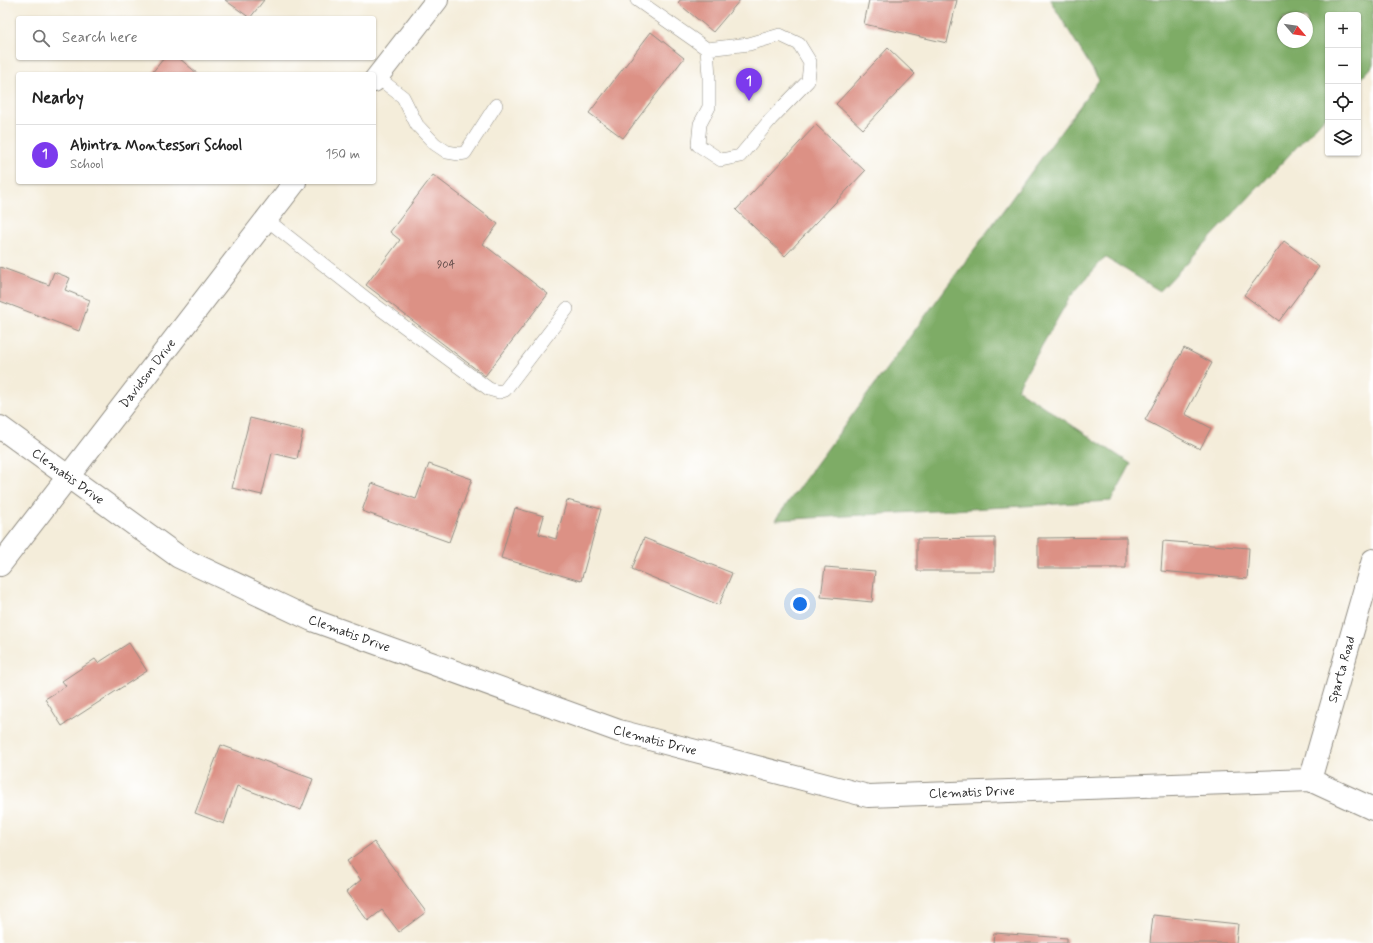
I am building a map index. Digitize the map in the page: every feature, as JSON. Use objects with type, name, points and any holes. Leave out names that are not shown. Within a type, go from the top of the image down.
[{"type":"street","points":[[376,78],[437,0]]},
{"type":"street","name":"Davidson Drive","points":[[0,565],[293,184]]},
{"type":"street","name":"Clematis Drive","points":[[0,427],[179,557],[312,620],[618,731],[868,796],[1310,780],[1373,809]]},
{"type":"street","name":"Sparta Road","points":[[1310,780],[1373,560]]},
{"type":"lane","points":[[636,0],[707,49],[749,44],[780,35],[799,44],[810,62],[808,81],[771,119],[740,156],[721,160],[698,145],[700,124],[709,107],[707,49]]},
{"type":"lane","points":[[376,80],[402,97],[417,124],[435,144],[447,152],[459,154],[465,153],[496,105]]},
{"type":"lane","points":[[266,219],[379,308],[479,382],[494,391],[499,392],[505,390],[567,309]]},
{"type":"green space","points":[[1050,0],[1373,0],[1373,66],[1361,79],[1361,12],[1325,12],[1325,117],[1160,291],[1105,257],[1070,297],[1017,389],[1131,464],[1111,501],[775,520],[1099,80]]},
{"type":"building","points":[[225,0],[264,0],[252,16],[247,16]]},
{"type":"building","points":[[680,0],[740,0],[713,32],[678,3]]},
{"type":"building","points":[[869,0],[957,0],[947,43],[864,24]]},
{"type":"building","points":[[651,32],[684,58],[623,138],[589,113]]},
{"type":"building","points":[[888,48],[915,74],[863,129],[836,104]]},
{"type":"building","points":[[162,60],[181,60],[196,72],[153,72]]},
{"type":"building","points":[[816,125],[865,171],[785,256],[736,210]]},
{"type":"building","points":[[433,175],[498,224],[483,244],[548,294],[485,376],[366,285],[400,240],[390,232]]},
{"type":"building","points":[[1284,241],[1319,267],[1279,321],[1244,295]]},
{"type":"building","points":[[0,267],[49,285],[54,272],[70,278],[65,290],[90,300],[79,331],[0,301]]},
{"type":"building","points":[[1184,348],[1212,363],[1185,414],[1211,428],[1200,449],[1145,420]]},
{"type":"building","points":[[250,418],[303,431],[297,459],[272,453],[262,495],[232,488]]},
{"type":"building","points":[[429,464],[472,479],[449,542],[362,511],[372,483],[416,499]]},
{"type":"building","points":[[567,500],[601,509],[581,581],[501,558],[515,508],[544,516],[539,534],[556,539]]},
{"type":"building","points":[[1126,537],[1126,568],[1038,568],[1038,538]]},
{"type":"building","points":[[644,538],[732,573],[719,605],[632,569]]},
{"type":"building","points":[[995,538],[995,571],[917,571],[917,539]]},
{"type":"building","points":[[1163,541],[1249,548],[1247,579],[1161,571]]},
{"type":"building","points":[[825,567],[875,571],[872,602],[821,597]]},
{"type":"building","points":[[129,643],[147,671],[62,726],[45,699],[66,686],[62,681],[95,659],[98,663]]},
{"type":"building","points":[[221,745],[313,779],[301,810],[237,786],[224,824],[195,813]]},
{"type":"building","points":[[374,842],[426,912],[399,932],[382,910],[368,921],[346,892],[361,880],[347,861]]},
{"type":"building","points":[[1153,915],[1238,924],[1236,943],[1150,943]]},
{"type":"building","points":[[994,933],[1067,938],[1067,943],[993,943]]},
{"type":"place","name":"Abintra Montessori School","points":[[749,101]]}]
